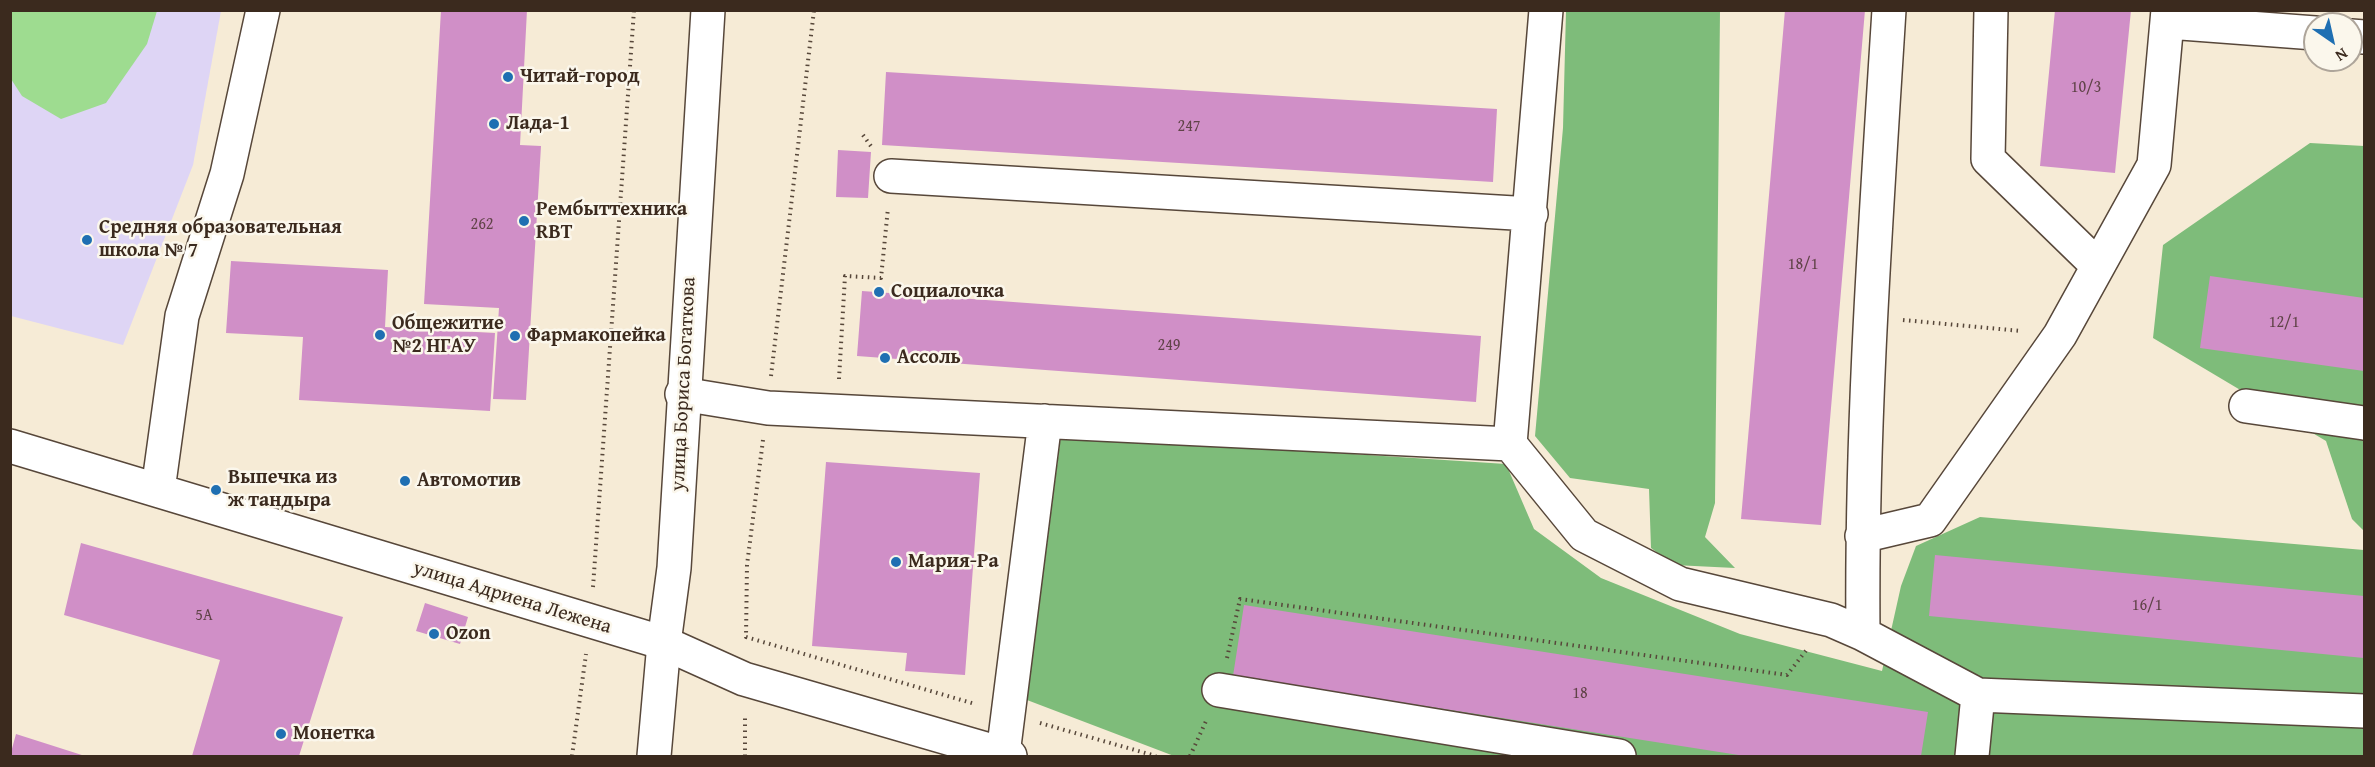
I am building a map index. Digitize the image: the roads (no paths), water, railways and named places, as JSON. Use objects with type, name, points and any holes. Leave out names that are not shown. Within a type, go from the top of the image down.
[{"type":"street","points":[[158,490],[182,316],[228,174],[263,10]]},
{"type":"street","name":"улица Бориса Богаткова","points":[[654,756],[664,643],[674,568],[682,393],[708,10]]},
{"type":"street","points":[[1546,10],[1531,214],[1510,444],[1584,535],[1680,584],[1831,620],[1863,634],[1978,695],[2364,711]]},
{"type":"street","points":[[1863,634],[1862,536],[1870,316],[1889,10]]},
{"type":"street","points":[[1991,10],[1988,159],[2098,266]]},
{"type":"street","points":[[1862,536],[1930,520],[2060,335],[2154,165],[2168,16],[2303,32]]},
{"type":"street","points":[[891,176],[1531,214]]},
{"type":"street","points":[[682,393],[768,408],[836,409],[1510,444]]},
{"type":"street","points":[[2246,406],[2364,423]]},
{"type":"street","points":[[990,754],[1009,714],[1044,421]]},
{"type":"street","name":"улица Адриена Лежена","points":[[10,446],[664,643],[744,679],[990,754]]},
{"type":"street","points":[[1219,690],[1619,756]]},
{"type":"street","points":[[1972,756],[1978,695]]},
{"type":"place","name":"Читай-город","points":[[508,77]]},
{"type":"place","name":"Лада-1","points":[[494,124]]},
{"type":"place","name":"Рембыттехника RBT","points":[[524,221]]},
{"type":"place","name":"Средняя образовательная школа № 7","points":[[87,240]]},
{"type":"place","name":"Социалочка","points":[[879,292]]},
{"type":"place","name":"Общежитие №2 НГАУ","points":[[380,335]]},
{"type":"place","name":"Фармакопейка","points":[[515,336]]},
{"type":"place","name":"Ассоль","points":[[885,358]]},
{"type":"place","name":"Автомотив","points":[[405,481]]},
{"type":"place","name":"Выпечка из ж тандыра","points":[[216,490]]},
{"type":"place","name":"Мария-Ра","points":[[896,562]]},
{"type":"place","name":"Ozon","points":[[434,634]]},
{"type":"place","name":"Монетка","points":[[281,734]]}]
